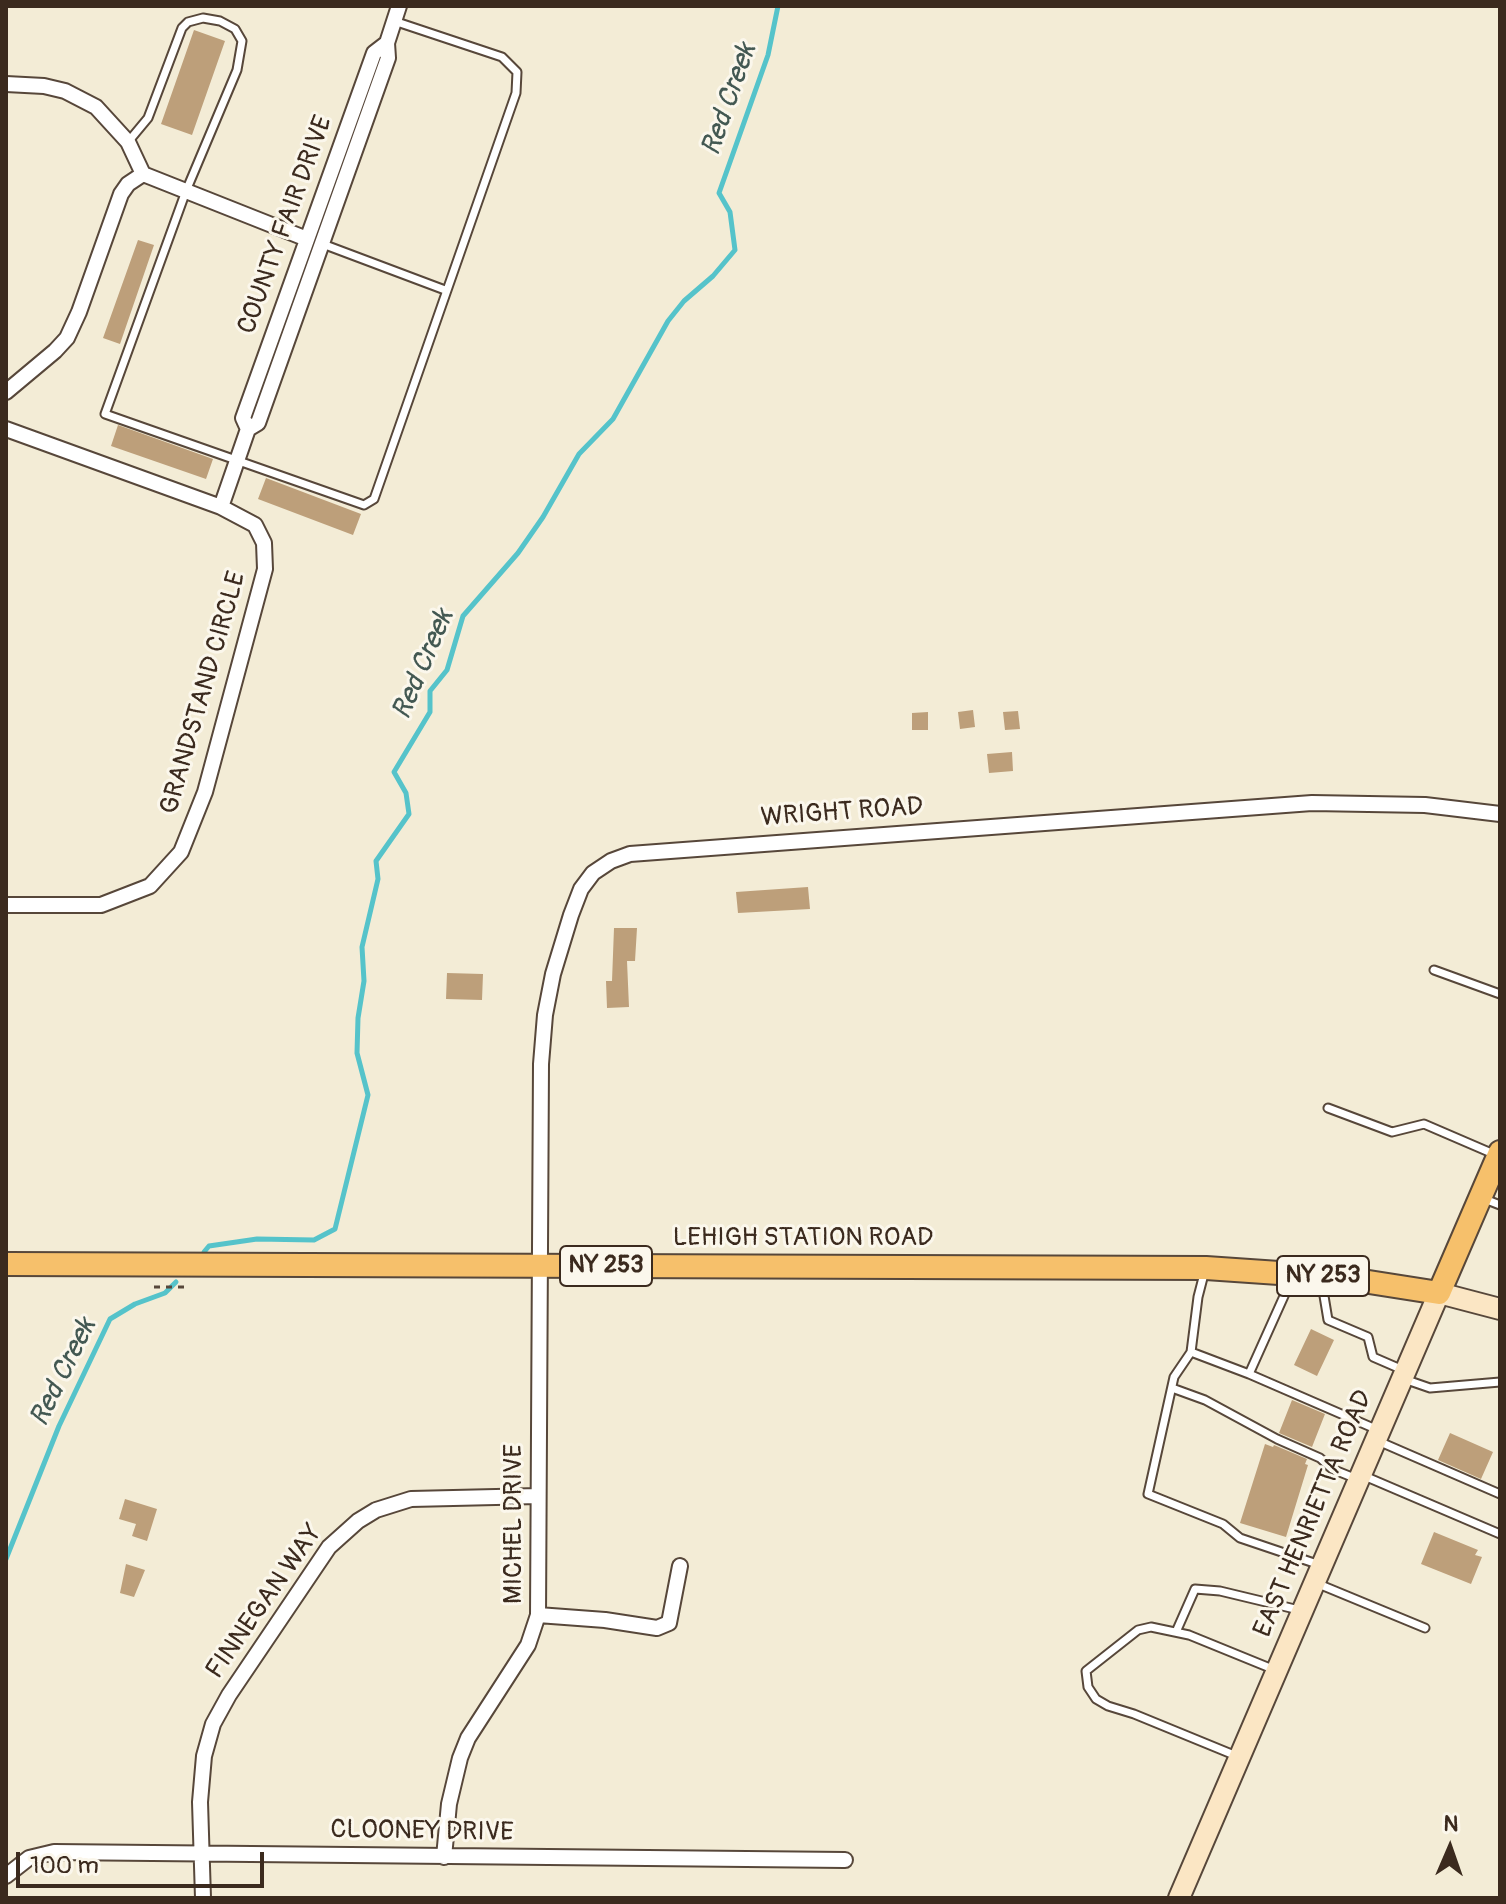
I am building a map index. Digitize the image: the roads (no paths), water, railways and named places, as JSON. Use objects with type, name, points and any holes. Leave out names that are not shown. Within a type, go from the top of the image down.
[{"type":"main road","name":"EAST HENRIETTA ROAD","points":[[1179,1898],[1439,1293],[1490,1201],[1499,1154]]},
{"type":"main road","name":"LEHIGH STATION ROAD","points":[[6,1264],[1206,1268],[1321,1276],[1439,1293],[1500,1309]]},
{"type":"street","name":"COUNTY FAIR DRIVE","points":[[221,507],[248,429],[243,418],[314,241],[374,53],[387,43],[399,6]]},
{"type":"street","points":[[6,84],[44,86],[81,98],[108,118],[128,142],[143,174],[314,241]]},
{"type":"street","points":[[6,392],[67,338],[121,194],[128,184],[143,174]]},
{"type":"street","name":"GRANDSTAND CIRCLE","points":[[6,429],[221,507],[255,525],[264,543],[265,569],[205,792],[181,852],[150,886],[101,905],[6,905]]},
{"type":"street","name":"WRIGHT ROAD","points":[[539,1266],[541,1064],[545,1015],[553,974],[581,889],[593,873],[611,861],[630,854],[712,847],[1312,803],[1425,805],[1500,814]]},
{"type":"street","name":"MICHEL DRIVE","points":[[444,1857],[449,1804],[460,1758],[468,1738],[528,1645],[538,1615],[539,1266]]},
{"type":"street","name":"FINNEGAN WAY","points":[[203,1898],[200,1802],[204,1756],[213,1724],[229,1695],[329,1547],[343,1532],[376,1510],[411,1499],[538,1496]]},
{"type":"street","points":[[538,1615],[657,1628],[669,1623],[680,1566]]},
{"type":"street","name":"CLOONEY DRIVE","points":[[6,1876],[29,1858],[54,1852],[845,1860]]},
{"type":"lane","points":[[128,142],[151,112],[182,28],[188,22],[203,18],[220,21],[235,29],[242,41],[237,70],[186,191],[105,414],[364,505],[374,499],[516,93],[517,72],[502,57],[394,21]]},
{"type":"lane","points":[[314,241],[445,290]]},
{"type":"lane","points":[[1434,970],[1500,994]]},
{"type":"lane","points":[[1328,1108],[1392,1132],[1424,1124],[1499,1154]]},
{"type":"lane","points":[[1206,1268],[1198,1297],[1191,1352],[1174,1377],[1148,1494],[1223,1524],[1240,1538],[1320,1574],[1425,1628]]},
{"type":"lane","points":[[1249,1374],[1294,1274]]},
{"type":"lane","points":[[1321,1276],[1328,1320],[1368,1337],[1373,1357],[1430,1388],[1500,1382]]},
{"type":"lane","points":[[1191,1352],[1249,1374],[1500,1494]]},
{"type":"lane","points":[[1172,1388],[1205,1400],[1320,1458],[1332,1469],[1360,1477],[1500,1534]]},
{"type":"lane","points":[[1176,1632],[1195,1589],[1220,1591],[1304,1611]]},
{"type":"lane","points":[[1241,1758],[1108,1706],[1096,1699],[1088,1687],[1086,1671],[1138,1630],[1151,1627],[1189,1635],[1278,1671]]},
{"type":"waterway","name":"Red Creek","points":[[204,1252],[209,1246],[257,1239],[314,1240],[335,1229],[368,1095],[357,1053],[358,1018],[364,981],[362,947],[378,879],[376,861],[409,814],[406,793],[394,772],[430,712],[430,691],[447,670],[463,616],[518,553],[579,454],[613,419],[668,321],[735,250],[730,212],[719,193],[768,55],[778,6]]},
{"type":"waterway","name":"Red Creek","points":[[6,1559],[59,1426],[110,1319],[135,1304],[165,1293],[176,1282]]}]
